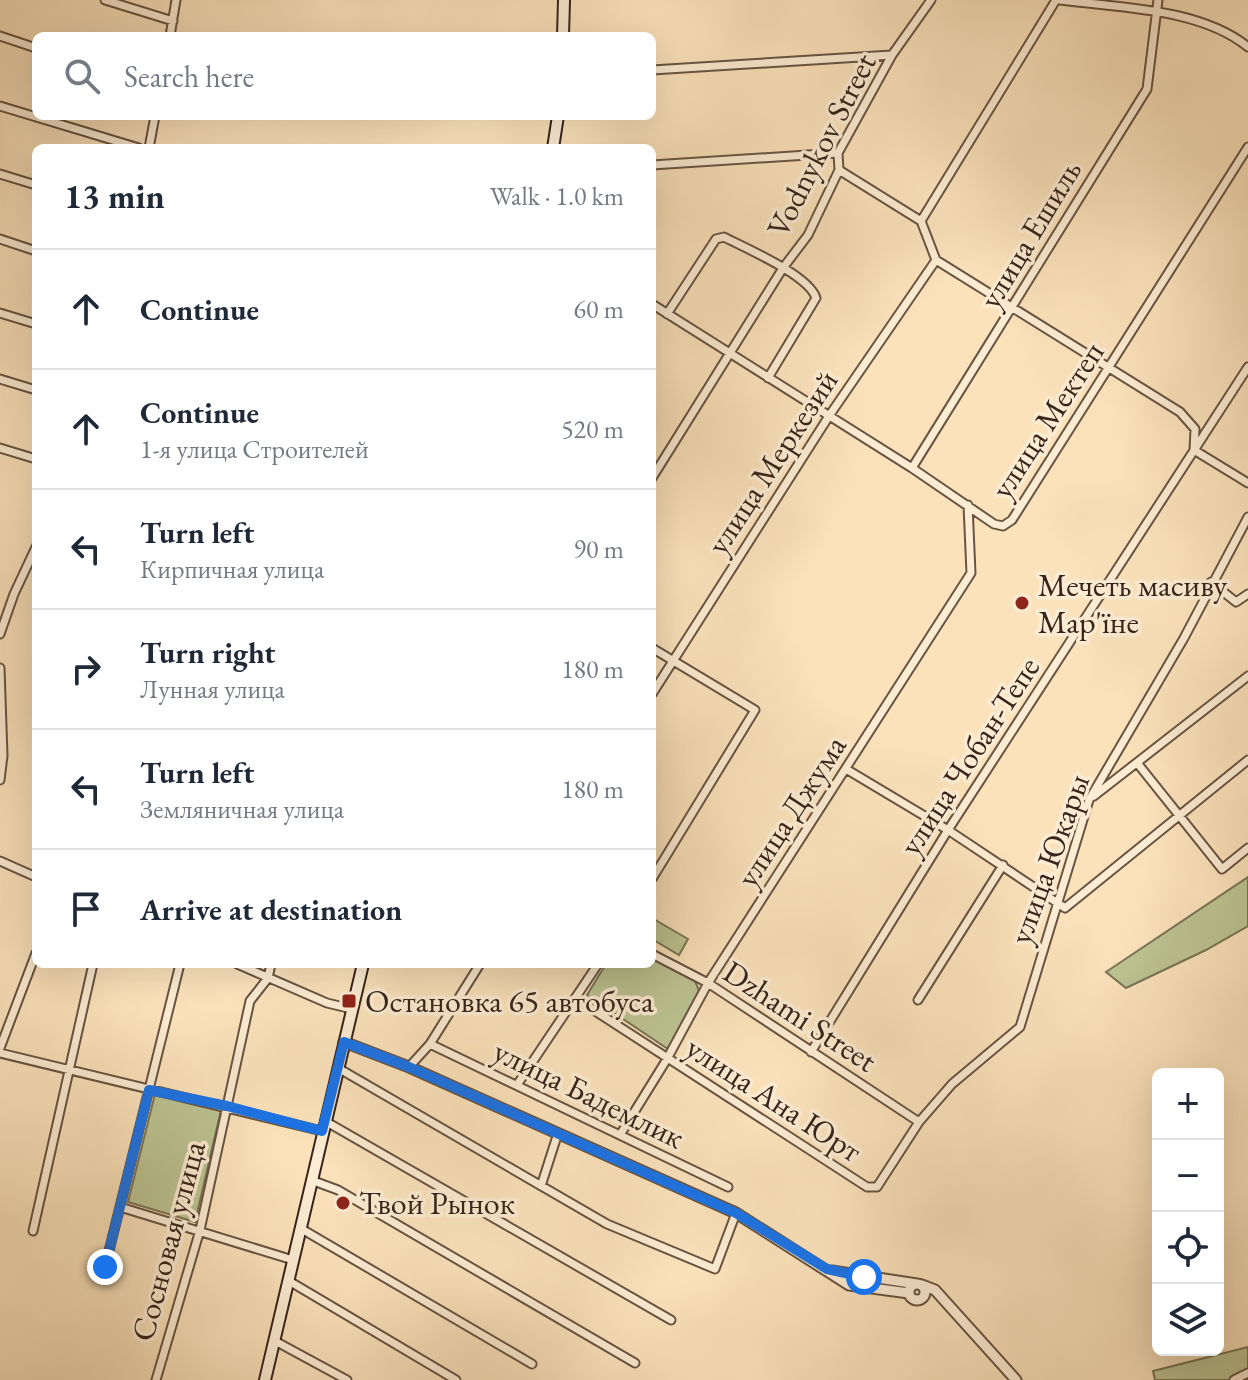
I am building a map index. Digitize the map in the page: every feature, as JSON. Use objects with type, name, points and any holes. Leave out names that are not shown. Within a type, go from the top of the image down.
[{"type":"main road","points":[[563,32],[564,0]]},
{"type":"main road","points":[[554,144],[557,120]]},
{"type":"main road","points":[[265,1380],[362,968]]},
{"type":"street","points":[[105,0],[173,21]]},
{"type":"street","points":[[171,32],[176,0]]},
{"type":"street","name":"Vodnykov Street","points":[[656,472],[783,268],[808,235],[839,170],[838,153],[892,55],[931,0]]},
{"type":"street","points":[[921,221],[1058,0],[1156,13],[1227,30],[1248,47]]},
{"type":"street","name":"улица Ешиль","points":[[912,468],[1147,89],[1158,0]]},
{"type":"street","points":[[0,36],[32,47]]},
{"type":"street","points":[[656,70],[892,55]]},
{"type":"street","points":[[0,106],[32,116]]},
{"type":"street","points":[[46,120],[126,144]]},
{"type":"street","points":[[150,144],[154,120]]},
{"type":"street","name":"улица Мектеп","points":[[656,307],[912,468],[994,524],[1003,526],[1012,520],[1248,147]]},
{"type":"street","points":[[656,165],[838,153]]},
{"type":"street","points":[[839,170],[921,221],[936,260],[1180,412],[1195,429],[1194,450],[1248,483]]},
{"type":"street","points":[[0,174],[32,184]]},
{"type":"street","points":[[667,314],[716,239],[724,237],[783,268],[814,291],[816,298],[768,378]]},
{"type":"street","points":[[0,239],[32,250]]},
{"type":"street","name":"улица Меркезий","points":[[656,688],[829,416],[936,260]]},
{"type":"street","points":[[0,313],[32,323]]},
{"type":"street","name":"улица Чобан-Тепе","points":[[811,1052],[948,830],[1248,367]]},
{"type":"street","points":[[0,379],[32,389]]},
{"type":"street","points":[[0,448],[32,458]]},
{"type":"street","name":"улица Джума","points":[[620,1135],[667,1059],[708,983],[971,573],[968,505]]},
{"type":"street","name":"улица Юкары","points":[[867,1187],[877,1187],[919,1122],[952,1084],[1020,1027],[1044,937],[1059,901],[1089,800],[1184,638],[1248,517]]},
{"type":"street","points":[[0,634],[32,556]]},
{"type":"street","points":[[1211,582],[1236,602],[1248,594]]},
{"type":"street","points":[[656,650],[755,710],[656,872]]},
{"type":"street","points":[[0,668],[3,756],[0,780]]},
{"type":"street","points":[[1089,800],[1248,676]]},
{"type":"street","points":[[846,769],[948,830],[1059,901],[1065,908],[1248,760]]},
{"type":"street","points":[[1138,764],[1222,869],[1248,848]]},
{"type":"street","points":[[0,861],[32,875]]},
{"type":"street","points":[[918,1000],[1003,865]]},
{"type":"street","name":"Dzhami Street","points":[[656,956],[708,983],[919,1122]]},
{"type":"street","points":[[32,964],[0,1050],[68,1071],[324,1126],[671,1320]]},
{"type":"street","points":[[33,1231],[92,968]]},
{"type":"street","points":[[105,1267],[179,968]]},
{"type":"street","points":[[246,968],[327,1003],[352,1009]]},
{"type":"street","name":"Сосновая улица","points":[[156,1380],[200,1230],[250,1001],[268,978],[270,968]]},
{"type":"street","points":[[409,1067],[430,1044],[478,968]]},
{"type":"street","points":[[517,1085],[595,968]]},
{"type":"street","name":"улица Ана Юрт","points":[[575,998],[867,1187]]},
{"type":"street","points":[[344,1042],[409,1067],[736,1213],[849,1285],[909,1293],[919,1285]]},
{"type":"street","name":"улица Бадемлик","points":[[430,1044],[728,1187]]},
{"type":"street","points":[[338,1068],[607,1224],[715,1269],[736,1213]]},
{"type":"street","points":[[541,1186],[558,1133]]},
{"type":"street","points":[[311,1180],[338,1190],[635,1363]]},
{"type":"street","points":[[120,1207],[293,1260]]},
{"type":"street","points":[[300,1228],[532,1364]]},
{"type":"street","points":[[811,1261],[843,1274],[935,1290],[1016,1380]]},
{"type":"street","points":[[289,1281],[456,1380]]},
{"type":"street","points":[[919,1285],[925,1292],[921,1299]]},
{"type":"street","points":[[909,1293],[914,1300],[935,1290]]},
{"type":"street","points":[[275,1341],[347,1380]]},
{"type":"street","points":[[1234,1380],[1248,1373]]},
{"type":"green space","points":[[1248,877],[1248,926],[1126,988],[1106,972]]},
{"type":"green space","points":[[656,920],[688,939],[679,955],[656,941]]},
{"type":"green space","points":[[656,960],[695,981],[700,993],[668,1049],[587,995],[604,968],[656,968]]},
{"type":"green space","points":[[155,1094],[221,1110],[195,1222],[128,1202]]},
{"type":"green space","points":[[1248,1347],[1248,1380],[1155,1380],[1153,1371],[1212,1356],[1224,1356],[1224,1353]]},
{"type":"place","name":"Мечеть масиву Мар'їне","points":[[1022,603]]},
{"type":"place","name":"Остановка 65 автобуса","points":[[349,1001]]},
{"type":"place","name":"Твой Рынок","points":[[343,1203]]},
{"type":"route","points":[[105,1267],[149,1090],[227,1106],[322,1131],[344,1042],[409,1067],[736,1213],[827,1269],[864,1277]]}]
